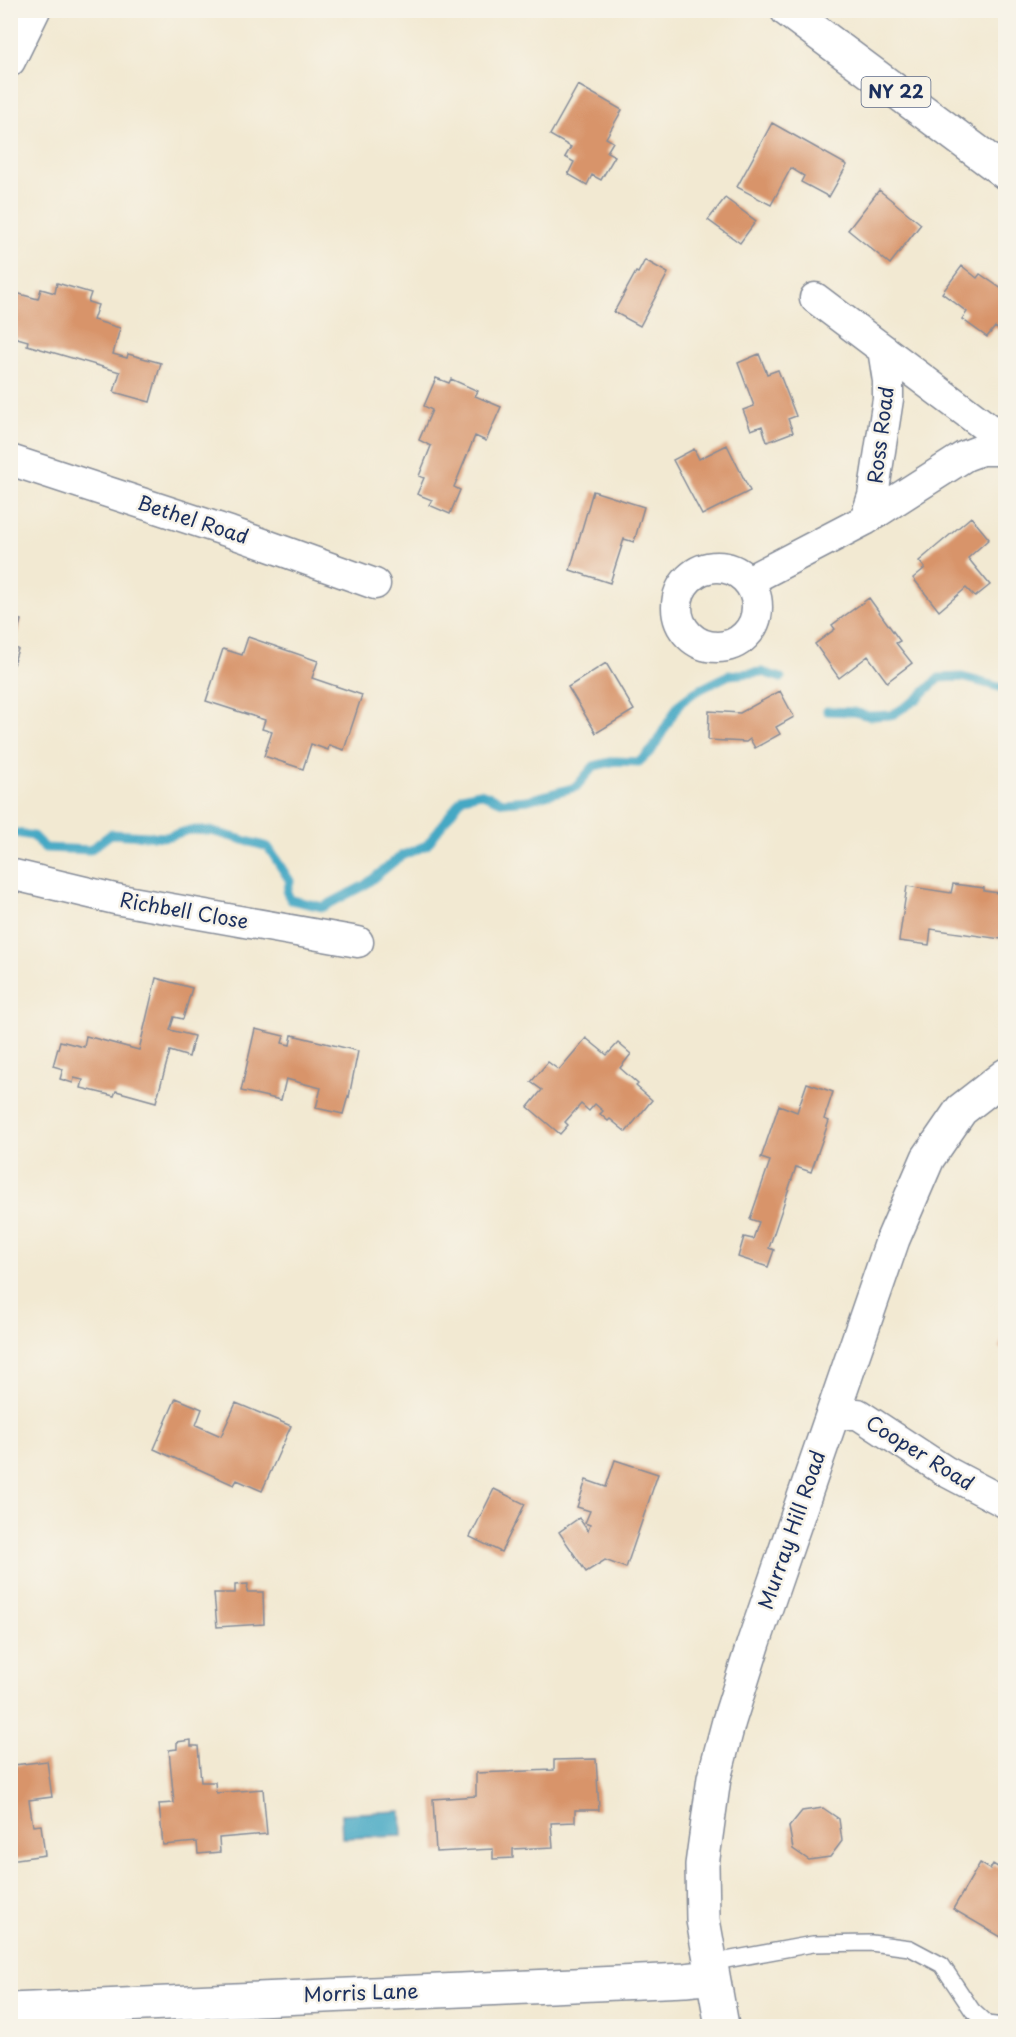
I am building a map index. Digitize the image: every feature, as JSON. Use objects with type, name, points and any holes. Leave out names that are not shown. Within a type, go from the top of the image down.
[{"type":"street","points":[[10,61],[35,10]]},
{"type":"street","name":"NY 22","points":[[787,10],[1005,172]]},
{"type":"street","name":"Ross Road","points":[[815,298],[1005,442]]},
{"type":"street","name":"Ross Road","points":[[865,520],[873,496],[888,399],[883,349]]},
{"type":"street","name":"Ross Road","points":[[748,581],[865,520],[965,456],[981,450],[1005,450]]},
{"type":"street","name":"Bethel Road","points":[[10,460],[230,532],[375,584]]},
{"type":"street","name":"Richbell Close","points":[[10,874],[115,899],[358,942]]},
{"type":"street","name":"Murray Hill Road","points":[[722,2026],[704,1920],[702,1865],[714,1778],[729,1721],[892,1239],[928,1158],[961,1110],[1005,1075]]},
{"type":"street","name":"Cooper Road","points":[[832,1414],[858,1414],[945,1471],[1005,1503]]},
{"type":"street","name":"Morris Lane","points":[[10,2010],[685,1980],[711,1970]]},
{"type":"lane","points":[[711,1970],[813,1944],[871,1943],[910,1948],[942,1965],[972,2010],[987,2024],[1002,2026]]},
{"type":"water","points":[[401,1811],[402,1836],[342,1838],[341,1814]]},
{"type":"building","points":[[578,85],[622,110],[606,138],[613,142],[607,152],[615,156],[601,180],[592,175],[587,185],[568,174],[574,162],[565,157],[571,147],[550,135]]},
{"type":"building","points":[[772,123],[847,165],[829,197],[801,182],[804,176],[791,168],[771,205],[737,187]]},
{"type":"building","points":[[879,190],[921,224],[890,264],[848,230]]},
{"type":"building","points":[[725,198],[756,221],[740,243],[708,220]]},
{"type":"building","points":[[645,260],[668,273],[640,326],[614,312]]},
{"type":"building","points":[[962,266],[977,278],[980,274],[1006,292],[1006,322],[1000,331],[995,327],[987,337],[962,319],[967,312],[942,293]]},
{"type":"building","points":[[57,283],[91,293],[88,302],[98,305],[93,320],[120,328],[113,354],[127,358],[128,354],[161,363],[150,402],[114,392],[120,372],[27,345],[28,341],[10,336],[12,292],[38,299],[41,289],[55,293]]},
{"type":"building","points":[[759,354],[767,374],[778,370],[796,416],[788,419],[793,432],[767,442],[762,426],[751,430],[743,410],[754,406],[738,363]]},
{"type":"building","points":[[436,378],[449,383],[451,379],[478,391],[475,396],[501,407],[486,441],[475,436],[454,487],[460,490],[450,514],[429,505],[432,500],[417,494],[424,478],[419,476],[431,446],[419,440],[432,410],[424,406]]},
{"type":"building","points":[[727,445],[750,491],[702,515],[673,460],[694,449],[699,459]]},
{"type":"building","points":[[593,491],[644,507],[634,542],[624,539],[610,583],[570,570]]},
{"type":"building","points":[[971,517],[989,539],[968,558],[990,585],[975,597],[966,588],[939,611],[913,578],[925,568],[919,561]]},
{"type":"building","points":[[869,598],[900,641],[896,643],[912,663],[887,682],[868,656],[839,678],[815,644],[835,629],[832,625]]},
{"type":"building","points":[[10,617],[21,620],[13,648],[18,649],[11,671]]},
{"type":"building","points":[[248,637],[318,661],[312,678],[362,695],[344,750],[329,745],[328,750],[311,744],[303,769],[264,756],[272,732],[262,729],[265,720],[206,701],[223,649],[242,655]]},
{"type":"building","points":[[606,663],[634,710],[596,733],[568,687]]},
{"type":"building","points":[[780,691],[794,717],[776,727],[780,734],[755,748],[750,739],[746,742],[708,740],[709,711],[740,713]]},
{"type":"building","points":[[953,884],[984,888],[984,891],[1006,894],[1006,932],[1002,931],[1001,939],[931,929],[929,945],[899,941],[907,886],[951,893]]},
{"type":"building","points":[[156,978],[192,988],[183,1019],[174,1017],[170,1030],[194,1036],[189,1057],[170,1051],[156,1102],[116,1091],[114,1096],[81,1088],[83,1080],[74,1078],[73,1083],[60,1079],[63,1069],[53,1066],[60,1041],[84,1047],[86,1036],[139,1050]]},
{"type":"building","points":[[255,1029],[284,1036],[282,1043],[290,1045],[292,1035],[358,1051],[349,1097],[343,1114],[316,1108],[321,1088],[286,1079],[281,1100],[241,1091]]},
{"type":"building","points":[[586,1038],[607,1055],[618,1043],[631,1054],[620,1068],[652,1100],[626,1132],[600,1114],[603,1111],[595,1104],[589,1111],[581,1104],[565,1122],[568,1125],[560,1134],[528,1107],[542,1090],[531,1082],[548,1062],[559,1070]]},
{"type":"building","points":[[807,1083],[833,1092],[824,1119],[829,1121],[811,1172],[796,1167],[769,1248],[774,1250],[768,1267],[738,1257],[744,1237],[753,1239],[759,1222],[750,1219],[770,1161],[761,1158],[779,1105],[797,1112]]},
{"type":"building","points":[[1006,1331],[1006,1351],[999,1348]]},
{"type":"building","points":[[176,1398],[202,1409],[196,1425],[221,1436],[236,1403],[291,1426],[262,1491],[237,1480],[234,1485],[154,1449]]},
{"type":"building","points":[[615,1460],[658,1474],[626,1568],[605,1560],[586,1572],[559,1532],[579,1518],[588,1531],[590,1525],[585,1523],[590,1511],[577,1507],[586,1480],[606,1487]]},
{"type":"building","points":[[494,1489],[525,1504],[501,1552],[470,1537]]},
{"type":"building","points":[[248,1584],[247,1592],[263,1592],[264,1624],[217,1627],[214,1593],[235,1593],[235,1585]]},
{"type":"building","points":[[191,1740],[191,1746],[198,1746],[201,1782],[215,1782],[216,1793],[263,1789],[267,1834],[219,1838],[220,1852],[198,1854],[197,1842],[163,1845],[159,1804],[174,1803],[169,1750],[177,1749],[177,1742]]},
{"type":"building","points":[[596,1759],[599,1810],[575,1810],[575,1822],[551,1823],[553,1847],[513,1849],[513,1858],[493,1859],[493,1849],[436,1852],[433,1799],[476,1796],[476,1773],[554,1770],[554,1760]]},
{"type":"building","points":[[47,1761],[52,1797],[29,1800],[33,1826],[41,1825],[45,1855],[10,1860],[10,1774],[15,1773],[14,1765]]},
{"type":"building","points":[[823,1808],[839,1819],[842,1841],[830,1857],[809,1860],[793,1849],[789,1827],[802,1811]]},
{"type":"building","points":[[980,1863],[990,1869],[993,1864],[1006,1872],[1006,1940],[953,1909]]},
{"type":"waterway","points":[[10,832],[33,836],[45,848],[90,850],[111,834],[166,837],[190,830],[211,831],[268,847],[290,881],[287,893],[291,900],[323,907],[365,885],[401,856],[427,845],[463,797],[480,793],[503,802],[528,800],[576,787],[594,766],[615,761],[639,762],[652,750],[679,704],[695,692],[729,675],[762,672],[781,678]]},
{"type":"waterway","points":[[827,711],[854,712],[869,716],[892,715],[916,700],[939,678],[962,677],[1006,689]]}]
